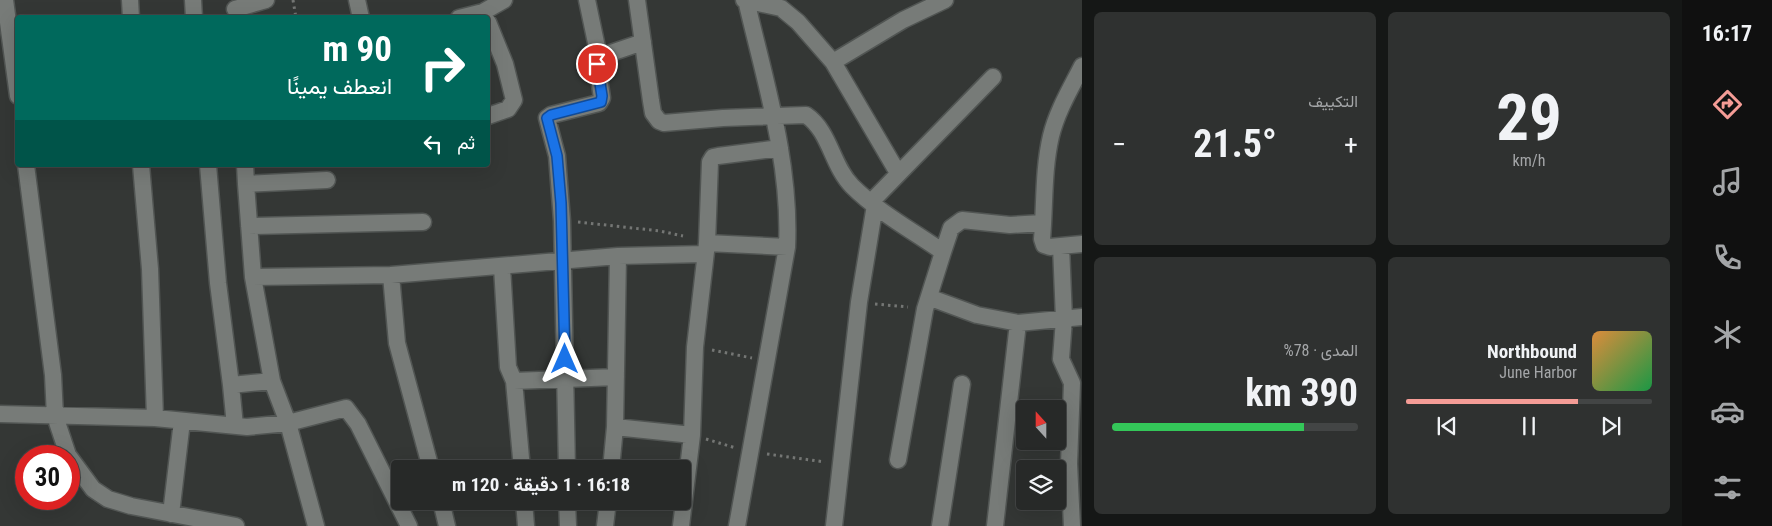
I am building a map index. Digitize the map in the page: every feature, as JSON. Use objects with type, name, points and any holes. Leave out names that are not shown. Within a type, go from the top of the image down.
[{"type":"street","points":[[130,0],[131,15]]},
{"type":"street","points":[[193,0],[194,15]]},
{"type":"street","points":[[235,9],[266,0]]},
{"type":"street","points":[[357,0],[360,15]]},
{"type":"street","points":[[484,13],[504,0]]},
{"type":"street","points":[[567,460],[562,221],[557,156],[547,118],[551,115],[601,102],[602,96],[597,64],[599,57],[587,0]]},
{"type":"street","points":[[637,0],[652,107],[659,121],[670,123],[804,114],[821,131],[840,170],[852,185],[873,204],[943,252]]},
{"type":"street","points":[[737,526],[765,361],[787,247],[788,194],[773,116],[745,0],[781,8],[798,22],[833,62],[898,172]]},
{"type":"street","points":[[833,62],[903,20],[946,0]]},
{"type":"street","points":[[5,1],[15,74]]},
{"type":"street","points":[[490,28],[505,64],[514,100],[508,108],[490,115]]},
{"type":"street","points":[[599,57],[643,42]]},
{"type":"street","points":[[1082,66],[1064,100],[1051,135],[1045,175],[1042,239],[1044,245],[1082,244]]},
{"type":"street","points":[[834,526],[859,302],[873,204],[898,172],[993,77]]},
{"type":"street","points":[[681,526],[692,435],[694,347],[706,248],[711,160],[724,155],[780,148]]},
{"type":"street","points":[[26,167],[53,375],[55,416],[68,455],[93,489],[108,499],[171,514],[236,526]]},
{"type":"street","points":[[142,167],[150,269],[155,418]]},
{"type":"street","points":[[208,167],[218,283],[235,426]]},
{"type":"street","points":[[245,167],[253,277],[272,381],[288,423],[316,526]]},
{"type":"street","points":[[246,184],[327,180]]},
{"type":"street","points":[[898,460],[928,304],[952,228],[962,220],[1010,225],[1043,223]]},
{"type":"street","points":[[249,226],[423,222]]},
{"type":"street","points":[[1061,246],[1064,319],[1061,359],[1072,383],[1068,464],[1072,526]]},
{"type":"street","points":[[253,277],[391,275],[502,267],[706,248],[787,247]]},
{"type":"street","points":[[612,460],[615,427],[618,256]]},
{"type":"street","points":[[502,267],[508,367],[514,381],[521,460]]},
{"type":"street","points":[[391,275],[397,343],[429,460]]},
{"type":"street","points":[[928,304],[1018,322],[1082,317]]},
{"type":"street","points":[[995,526],[1018,322]]},
{"type":"street","points":[[514,381],[616,377]]},
{"type":"street","points":[[231,385],[272,381]]},
{"type":"street","points":[[940,526],[962,384]]},
{"type":"street","points":[[0,414],[155,418],[235,426],[288,423],[343,408],[349,409],[409,526]]},
{"type":"street","points":[[171,514],[182,421]]},
{"type":"street","points":[[615,427],[692,435]]},
{"type":"street","points":[[443,510],[446,526]]},
{"type":"street","points":[[525,510],[526,526]]},
{"type":"street","points":[[567,510],[568,526]]},
{"type":"street","points":[[606,526],[607,510]]},
{"type":"path","points":[[293,0],[296,15]]},
{"type":"path","points":[[562,221],[660,231],[706,248]]},
{"type":"path","points":[[859,302],[928,304]]},
{"type":"path","points":[[694,347],[765,361]]},
{"type":"path","points":[[692,435],[750,452],[840,464]]},
{"type":"route","points":[[565,359],[564,261],[561,203],[557,156],[547,118],[551,115],[601,102],[602,96],[597,64]]}]
